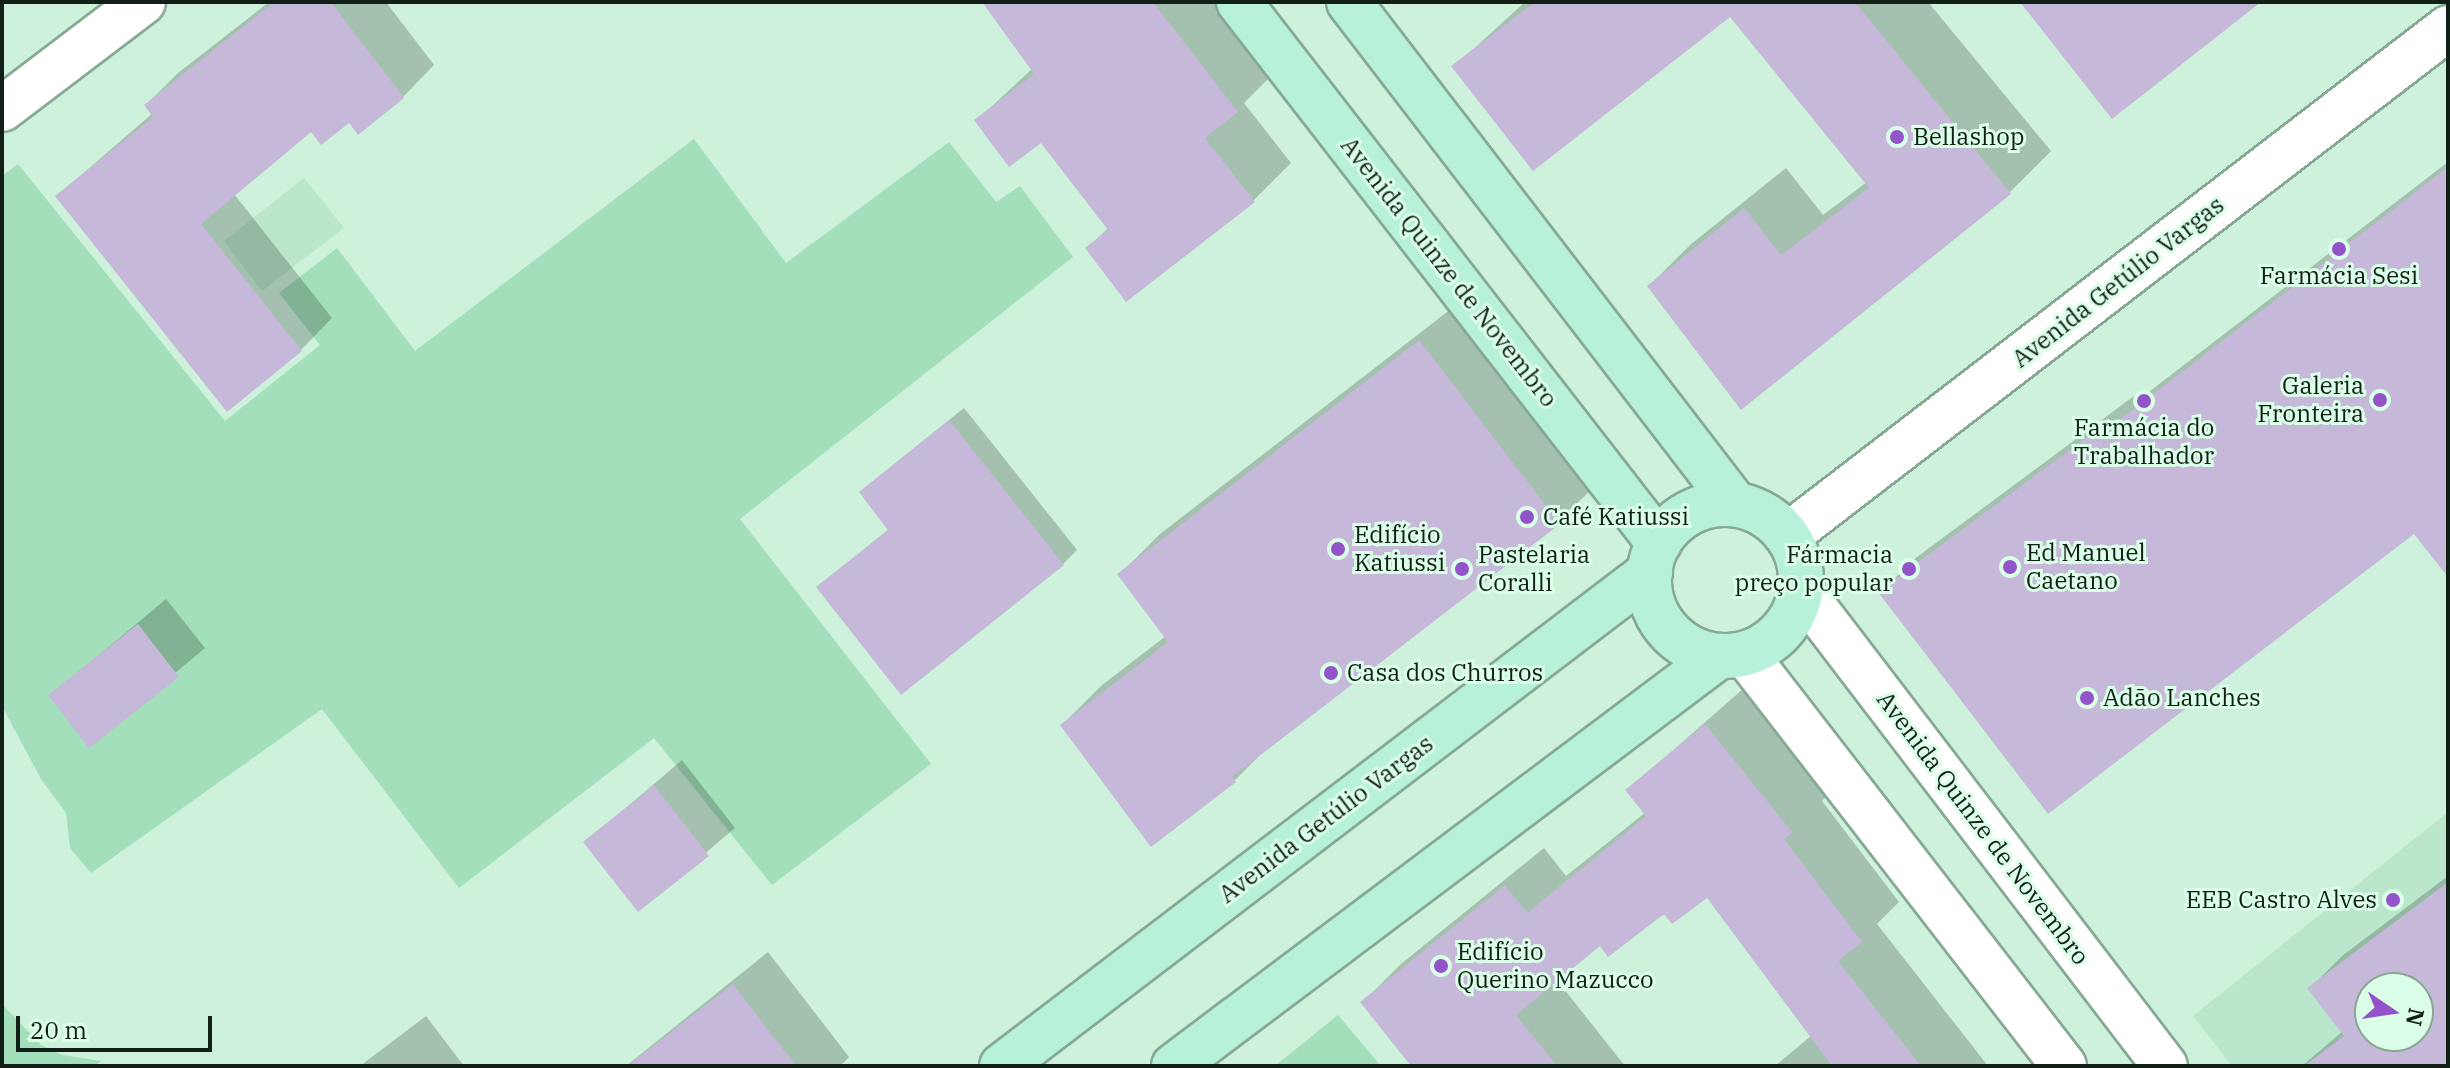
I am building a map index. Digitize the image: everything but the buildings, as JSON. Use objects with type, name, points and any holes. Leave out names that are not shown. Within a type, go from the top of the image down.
[{"type":"main road","name":"Avenida Quinze de Novembro","points":[[1239,2],[1654,558]]},
{"type":"main road","points":[[1174,1066],[1732,655],[1782,631],[1801,590],[1798,562],[1787,536],[1764,516],[1735,504],[1349,2]]},
{"type":"main road","points":[[1732,655],[1675,638],[1651,597],[1654,558],[1692,512],[1735,504]]},
{"type":"main road","name":"Avenida Getúlio Vargas","points":[[1002,1066],[1654,558]]},
{"type":"street","points":[[2,109],[143,2]]},
{"type":"street","name":"Avenida Getúlio Vargas","points":[[1787,536],[2448,28]]},
{"type":"street","name":"Avenida Quinze de Novembro","points":[[1801,590],[2165,1066]]},
{"type":"street","points":[[1732,655],[2064,1066]]},
{"type":"shaded area","points":[[694,139],[786,263],[949,142],[996,202],[1020,186],[1073,257],[740,519],[931,764],[772,885],[654,738],[459,888],[322,709],[91,873],[70,848],[66,813],[41,779],[2,706],[2,176],[18,164],[225,421],[320,345],[279,293],[337,248],[415,351]]},
{"type":"shaded area","points":[[304,178],[344,228],[262,291],[224,241]]},
{"type":"shaded area","name":"EEB Castro Alves","points":[[2448,812],[2448,1066],[2232,1066],[2193,1016]]},
{"type":"shaded area","points":[[2,1004],[41,1045],[62,1055],[101,1061],[95,1066],[2,1066]]},
{"type":"shaded area","points":[[1338,1015],[1381,1066],[1275,1066]]},
{"type":"place","name":"Bellashop","points":[[1897,137]]},
{"type":"place","name":"Farmácia Sesi","points":[[2339,249]]},
{"type":"place","name":"Galeria Fronteira","points":[[2380,400]]},
{"type":"place","name":"Farmácia do Trabalhador","points":[[2144,401]]},
{"type":"place","name":"Café Katiussi","points":[[1527,517]]},
{"type":"place","name":"Edifício Katiussi","points":[[1338,549]]},
{"type":"place","name":"Ed Manuel Caetano","points":[[2010,567]]},
{"type":"place","name":"Pastelaria Coralli","points":[[1462,569]]},
{"type":"place","name":"Fármacia preço popular","points":[[1909,569]]},
{"type":"place","name":"Casa dos Churros","points":[[1331,673]]},
{"type":"place","name":"Adão Lanches","points":[[2087,698]]},
{"type":"place","name":"EEB Castro Alves","points":[[2393,900]]},
{"type":"place","name":"Edifício Querino Mazucco","points":[[1441,966]]}]
